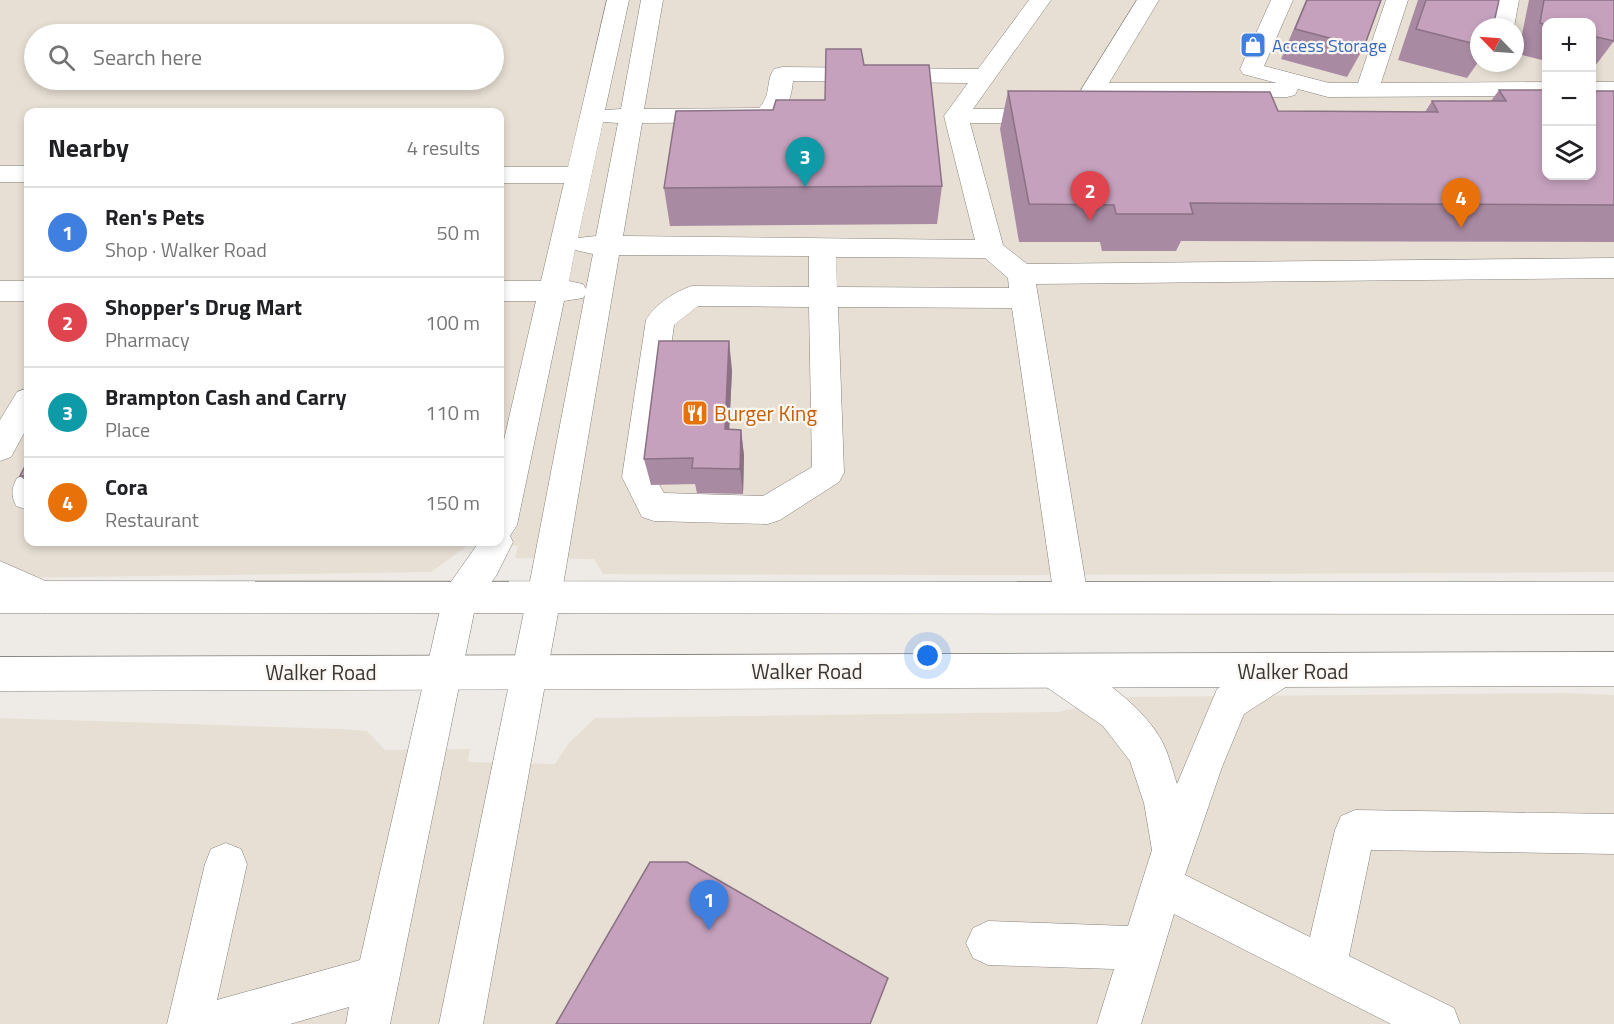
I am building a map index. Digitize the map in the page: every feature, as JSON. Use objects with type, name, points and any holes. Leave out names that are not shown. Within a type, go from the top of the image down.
[{"type":"main road","points":[[504,507],[618,0]]},
{"type":"main road","points":[[461,1024],[544,597],[652,0]]},
{"type":"main road","points":[[1040,0],[956,116],[991,249],[1023,286],[1071,597]]},
{"type":"main road","points":[[1148,0],[1093,90],[1367,90],[1493,80],[1542,88]]},
{"type":"main road","points":[[1282,0],[1251,69],[1328,90]]},
{"type":"main road","points":[[1367,90],[1396,0]]},
{"type":"main road","points":[[1505,18],[1508,0]]},
{"type":"main road","points":[[592,116],[765,115],[779,100],[782,75],[983,76]]},
{"type":"main road","points":[[1596,89],[1614,89]]},
{"type":"main road","points":[[956,116],[1074,116]]},
{"type":"main road","points":[[0,174],[24,174]]},
{"type":"main road","points":[[504,175],[579,175]]},
{"type":"main road","points":[[563,244],[991,249]]},
{"type":"main road","points":[[822,247],[824,296],[828,473],[768,510],[654,507],[638,477],[660,320],[692,296],[824,296],[1023,286],[1614,268]]},
{"type":"main road","points":[[0,291],[24,291]]},
{"type":"main road","points":[[504,291],[599,291]]},
{"type":"main road","points":[[0,448],[24,407]]},
{"type":"main road","points":[[368,1024],[459,597],[484,565],[495,546]]},
{"type":"main road","points":[[0,576],[45,597]]},
{"type":"main road","points":[[0,597],[1614,598]]},
{"type":"main road","name":"Walker Road","points":[[0,674],[1614,669]]},
{"type":"main road","points":[[1119,1024],[1167,868],[1203,767],[1230,702],[1279,671]]},
{"type":"main road","points":[[1055,672],[1116,713],[1146,750],[1164,803],[1167,868]]},
{"type":"main road","points":[[1325,967],[1355,830],[1614,834]]},
{"type":"main road","points":[[189,1024],[226,864]]},
{"type":"main road","points":[[1167,868],[1325,967],[1438,1024]]},
{"type":"main road","points":[[988,943],[1142,948]]},
{"type":"main road","points":[[211,1024],[281,1013],[378,977]]},
{"type":"shaded area","points":[[0,0],[1614,0],[1614,572],[1009,575],[603,574],[594,559],[515,558],[518,546],[504,545],[504,108],[24,108],[24,546],[467,546],[431,572],[0,578]]},
{"type":"shaded area","points":[[1567,693],[1614,695],[1614,1024],[0,1024],[0,718],[367,731],[385,750],[470,749],[468,762],[555,764],[569,743],[595,718],[1058,712],[1125,697]]},
{"type":"building","points":[[1307,0],[1381,0],[1364,47],[1295,29]]},
{"type":"building","points":[[1426,0],[1499,0],[1495,18],[1470,18],[1470,43],[1416,29]]},
{"type":"building","points":[[1544,0],[1614,0],[1614,41],[1596,37],[1596,18],[1542,18],[1542,24],[1540,23]]},
{"type":"building","points":[[826,49],[861,49],[864,65],[929,65],[942,186],[664,188],[676,111],[773,110],[776,100],[825,100]]},
{"type":"building","points":[[1499,90],[1542,90],[1542,180],[1596,180],[1596,91],[1614,91],[1614,205],[1190,203],[1193,214],[1116,214],[1114,205],[1029,204],[1008,91],[1270,92],[1278,111],[1438,112],[1432,101],[1506,101]]},
{"type":"building","name":"Burger King","points":[[659,341],[729,341],[725,429],[741,430],[740,469],[692,468],[693,458],[644,459]]},
{"type":"building","points":[[650,862],[687,862],[888,978],[870,1024],[556,1024]]},
{"type":"place","name":"Access Storage","points":[[1253,45]]},
{"type":"place","name":"Brampton Cash and Carry","points":[[805,187]]},
{"type":"place","name":"Shopper's Drug Mart","points":[[1090,221]]},
{"type":"place","name":"Cora","points":[[1461,228]]},
{"type":"place","name":"Burger King","points":[[695,413]]},
{"type":"place","name":"Ren's Pets","points":[[709,930]]}]
